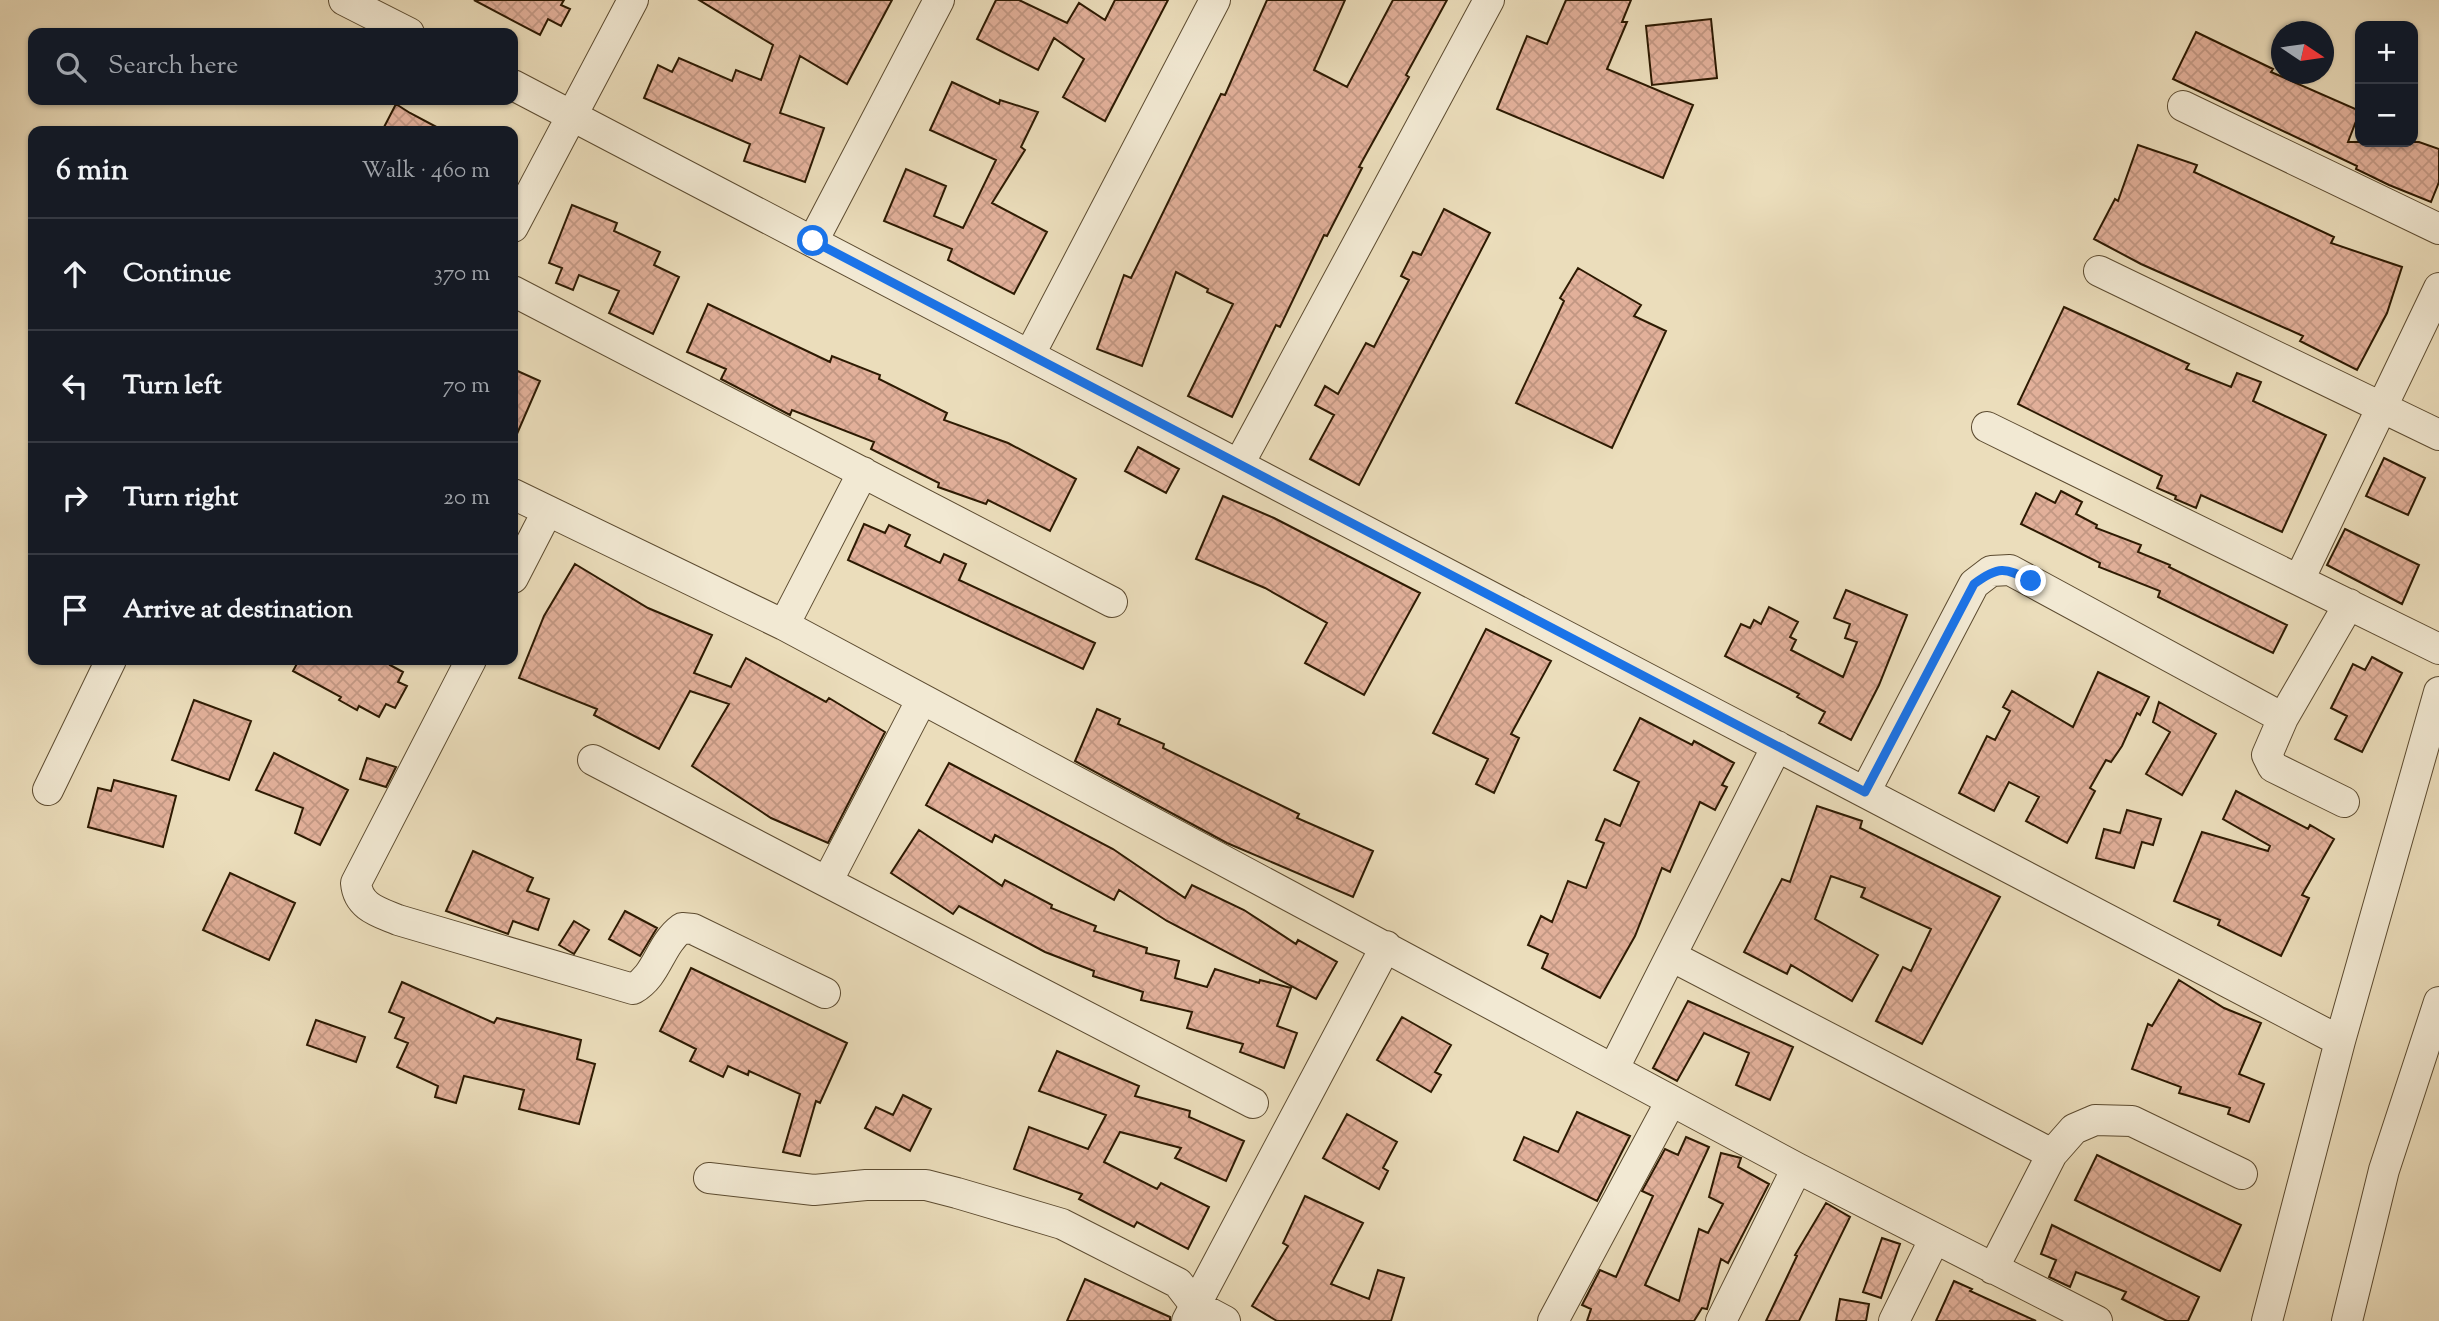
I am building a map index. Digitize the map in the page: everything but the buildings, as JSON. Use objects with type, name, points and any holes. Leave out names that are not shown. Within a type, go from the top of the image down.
[{"type":"street","points":[[344,0],[399,28]]},
{"type":"street","points":[[518,218],[633,0]]},
{"type":"street","points":[[813,241],[939,0]]},
{"type":"street","points":[[1030,354],[1215,0]]},
{"type":"street","points":[[1239,464],[1489,0]]},
{"type":"street","points":[[518,88],[2340,1041]]},
{"type":"street","points":[[2183,106],[2439,229]]},
{"type":"street","points":[[2099,271],[2439,435]]},
{"type":"street","points":[[2299,580],[2439,288]]},
{"type":"street","points":[[518,294],[1112,602]]},
{"type":"street","points":[[1987,427],[2439,649]]},
{"type":"street","points":[[784,625],[863,472]]},
{"type":"street","points":[[518,497],[784,625],[1797,1168],[2097,1321]]},
{"type":"street","points":[[518,568],[547,512]]},
{"type":"street","points":[[1865,792],[1974,584],[1991,571],[2010,570],[2283,718]]},
{"type":"street","points":[[2344,802],[2273,767],[2267,755],[2283,718],[2348,604]]},
{"type":"street","points":[[48,790],[109,665]]},
{"type":"street","points":[[468,665],[356,883],[357,894],[368,908],[398,920],[633,989],[647,981],[670,937],[682,928],[693,929],[825,993]]},
{"type":"street","points":[[2267,1321],[2340,1041],[2439,692]]},
{"type":"street","points":[[827,882],[922,699]]},
{"type":"street","points":[[1614,1068],[1777,746]]},
{"type":"street","points":[[593,760],[1254,1103]]},
{"type":"street","points":[[1191,1313],[1386,946]]},
{"type":"street","points":[[1671,956],[2052,1154]]},
{"type":"street","points":[[2347,1321],[2384,1170],[2439,1002]]},
{"type":"street","points":[[1553,1321],[1671,1101]]},
{"type":"street","points":[[1993,1269],[2052,1154],[2074,1129],[2095,1120],[2132,1121],[2242,1174]]},
{"type":"street","points":[[1721,1321],[1797,1168]]},
{"type":"street","points":[[709,1178],[814,1190],[866,1185],[926,1185],[947,1190],[1062,1224],[1178,1283],[1191,1313]]},
{"type":"street","points":[[1894,1321],[1934,1240]]},
{"type":"street","points":[[1191,1313],[1225,1321]]},
{"type":"route","points":[[813,241],[1865,792],[1974,584],[1991,571],[2010,570],[2031,581]]}]
